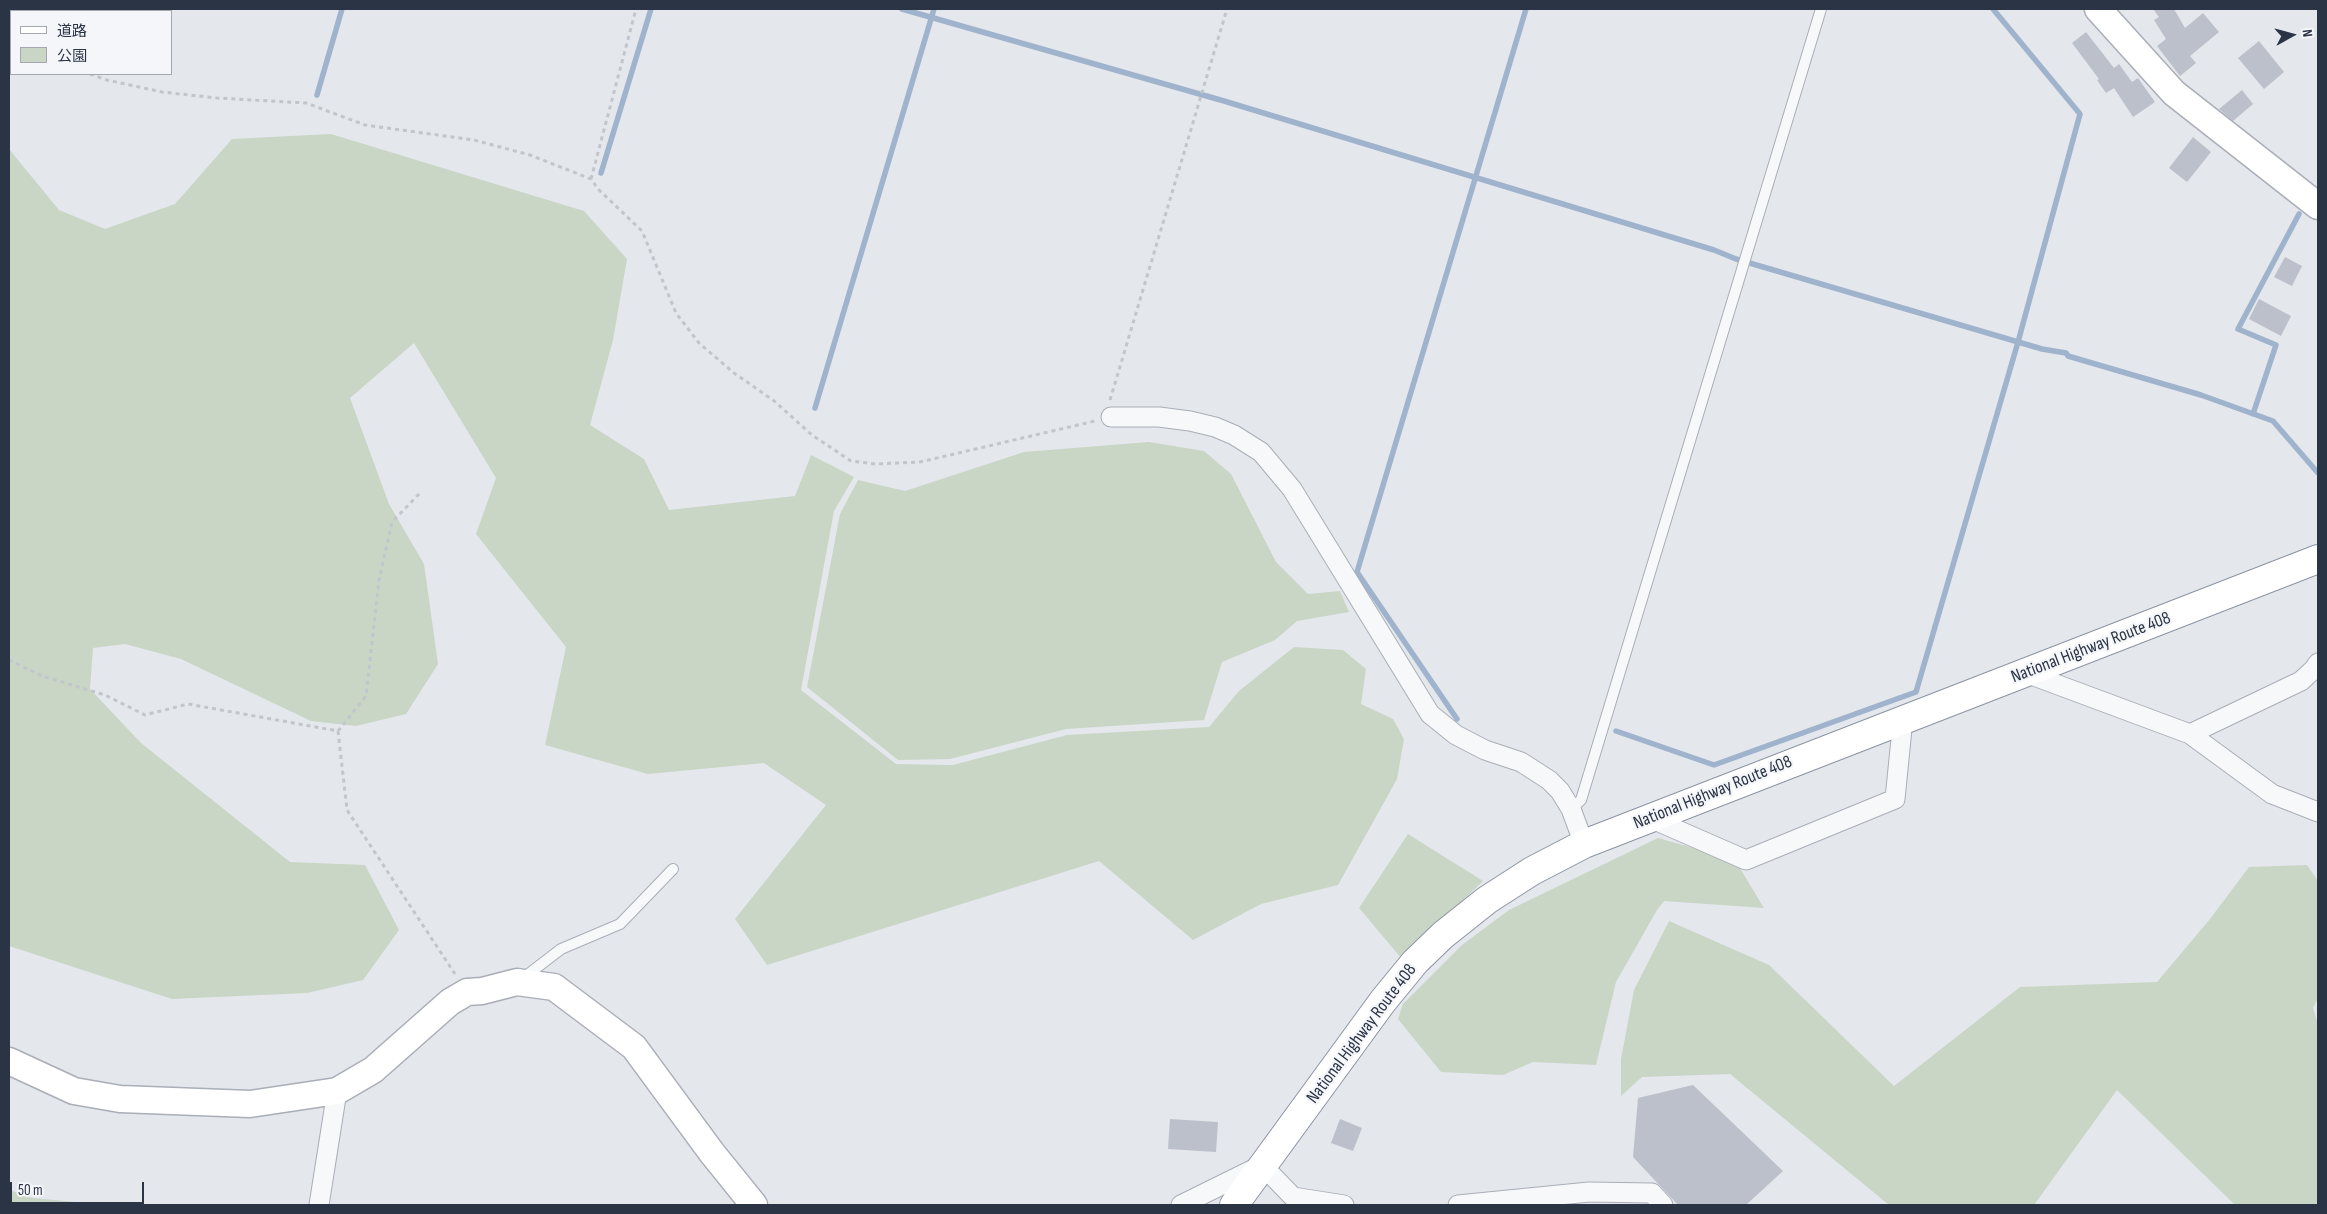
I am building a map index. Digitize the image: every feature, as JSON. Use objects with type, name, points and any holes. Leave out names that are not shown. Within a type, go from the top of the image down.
[{"type":"highway","name":"National Highway Route 408","points":[[1234,1205],[1383,1001],[1415,962],[1443,935],[1487,900],[1532,870],[1584,844],[2318,559]]},
{"type":"street","points":[[2098,9],[2174,93],[2318,206]]},
{"type":"street","points":[[1111,417],[1159,417],[1190,421],[1215,427],[1234,435],[1261,452],[1292,489],[1430,714],[1456,735],[1485,750],[1521,762],[1549,780],[1560,791],[1571,810],[1584,844]]},
{"type":"street","points":[[2190,734],[2301,681],[2314,669],[2318,662]]},
{"type":"street","points":[[2026,673],[2190,734],[2272,794],[2318,812]]},
{"type":"street","points":[[1650,818],[1746,860],[1895,799],[1903,719]]},
{"type":"street","points":[[9,1061],[74,1091],[120,1099],[250,1104],[337,1091],[373,1070],[450,1002],[467,992],[482,991],[517,982],[554,987],[634,1047],[712,1153],[754,1205]]},
{"type":"street","points":[[319,1205],[337,1091]]},
{"type":"street","points":[[1182,1205],[1262,1165],[1293,1197],[1344,1205]]},
{"type":"street","points":[[1458,1205],[1589,1192],[1652,1193],[1664,1205]]},
{"type":"lane","points":[[1571,810],[1581,800],[1822,9]]},
{"type":"lane","points":[[517,982],[561,949],[620,924],[673,869]]},
{"type":"path","points":[[591,179],[636,9]]},
{"type":"path","points":[[93,75],[106,80],[162,92],[217,98],[306,103],[365,125],[474,140],[530,155],[591,179],[598,189],[642,231],[676,313],[699,343],[734,372],[773,400],[812,435],[852,461],[875,464],[920,462],[1111,417],[1109,406],[1111,396],[1227,9]]},
{"type":"path","points":[[420,493],[392,522],[379,580],[366,696],[338,731],[347,810],[467,992]]},
{"type":"path","points":[[9,660],[42,676],[105,695],[145,715],[188,704],[338,731]]},
{"type":"green space","points":[[331,134],[584,211],[627,259],[613,340],[590,425],[644,459],[669,510],[795,496],[811,455],[854,477],[834,511],[801,690],[896,764],[953,765],[1067,735],[1209,727],[1239,691],[1294,647],[1343,650],[1366,669],[1361,704],[1393,719],[1404,739],[1397,779],[1338,885],[1261,904],[1193,940],[1099,861],[767,965],[735,919],[826,805],[764,763],[648,774],[545,745],[566,647],[476,534],[496,478],[414,343],[350,398],[389,504],[424,564],[438,664],[406,714],[356,726],[311,721],[181,659],[125,644],[93,648],[90,689],[141,743],[290,862],[365,865],[399,930],[363,980],[307,993],[172,999],[9,946],[9,149],[59,210],[105,229],[175,204],[232,139]]},
{"type":"green space","points":[[1149,442],[1204,451],[1231,474],[1276,562],[1308,594],[1340,591],[1349,612],[1297,621],[1275,640],[1222,662],[1204,720],[1066,729],[950,759],[898,760],[807,687],[840,514],[858,480],[905,491],[1024,452]]},
{"type":"green space","points":[[1408,834],[1483,881],[1402,959],[1359,908]]},
{"type":"green space","points":[[1658,838],[1735,860],[1764,908],[1664,901],[1616,982],[1596,1065],[1533,1062],[1503,1075],[1441,1072],[1398,1019],[1403,1004],[1462,945],[1509,910]]},
{"type":"green space","points":[[2307,865],[2318,881],[2318,998],[2313,1008],[2318,1024],[2318,1205],[2235,1205],[2117,1090],[2034,1205],[1889,1205],[1730,1074],[1642,1077],[1621,1096],[1621,1059],[1634,990],[1669,921],[1769,965],[1894,1086],[2020,987],[2157,982],[2210,919],[2249,867]]},
{"type":"green space","points":[[9,1190],[33,1198],[75,1202],[78,1205],[9,1205]]},
{"type":"building","points":[[2153,9],[2174,9],[2185,28],[2203,13],[2219,32],[2190,56],[2196,63],[2180,76],[2157,46],[2166,39],[2154,20],[2159,17]]},
{"type":"building","points":[[2086,32],[2114,68],[2119,64],[2132,82],[2138,78],[2155,102],[2133,117],[2114,88],[2106,93],[2097,80],[2099,79],[2072,43]]},
{"type":"building","points":[[2259,41],[2284,72],[2264,89],[2238,58]]},
{"type":"building","points":[[2242,90],[2253,104],[2233,121],[2219,109]]},
{"type":"building","points":[[2193,137],[2211,152],[2187,182],[2169,168]]},
{"type":"building","points":[[2285,257],[2302,266],[2292,286],[2274,277]]},
{"type":"building","points":[[2259,299],[2291,316],[2281,336],[2249,319]]},
{"type":"building","points":[[1693,1085],[1783,1171],[1746,1205],[1678,1205],[1633,1157],[1638,1098]]},
{"type":"building","points":[[1170,1119],[1218,1122],[1216,1152],[1168,1149]]},
{"type":"building","points":[[1340,1119],[1362,1128],[1353,1151],[1331,1143]]},
{"type":"waterway","points":[[317,95],[342,9]]},
{"type":"waterway","points":[[601,173],[651,9]]},
{"type":"waterway","points":[[902,9],[1224,101],[1714,250],[1736,259],[2042,349],[2066,353],[2068,356],[2201,395],[2273,421],[2318,473]]},
{"type":"waterway","points":[[815,408],[934,9]]},
{"type":"waterway","points":[[1457,719],[1357,572],[1526,9]]},
{"type":"waterway","points":[[1616,731],[1714,765],[1916,692],[2018,342],[2080,114],[1993,9]]},
{"type":"waterway","points":[[2253,414],[2276,345],[2238,329],[2299,214]]}]
